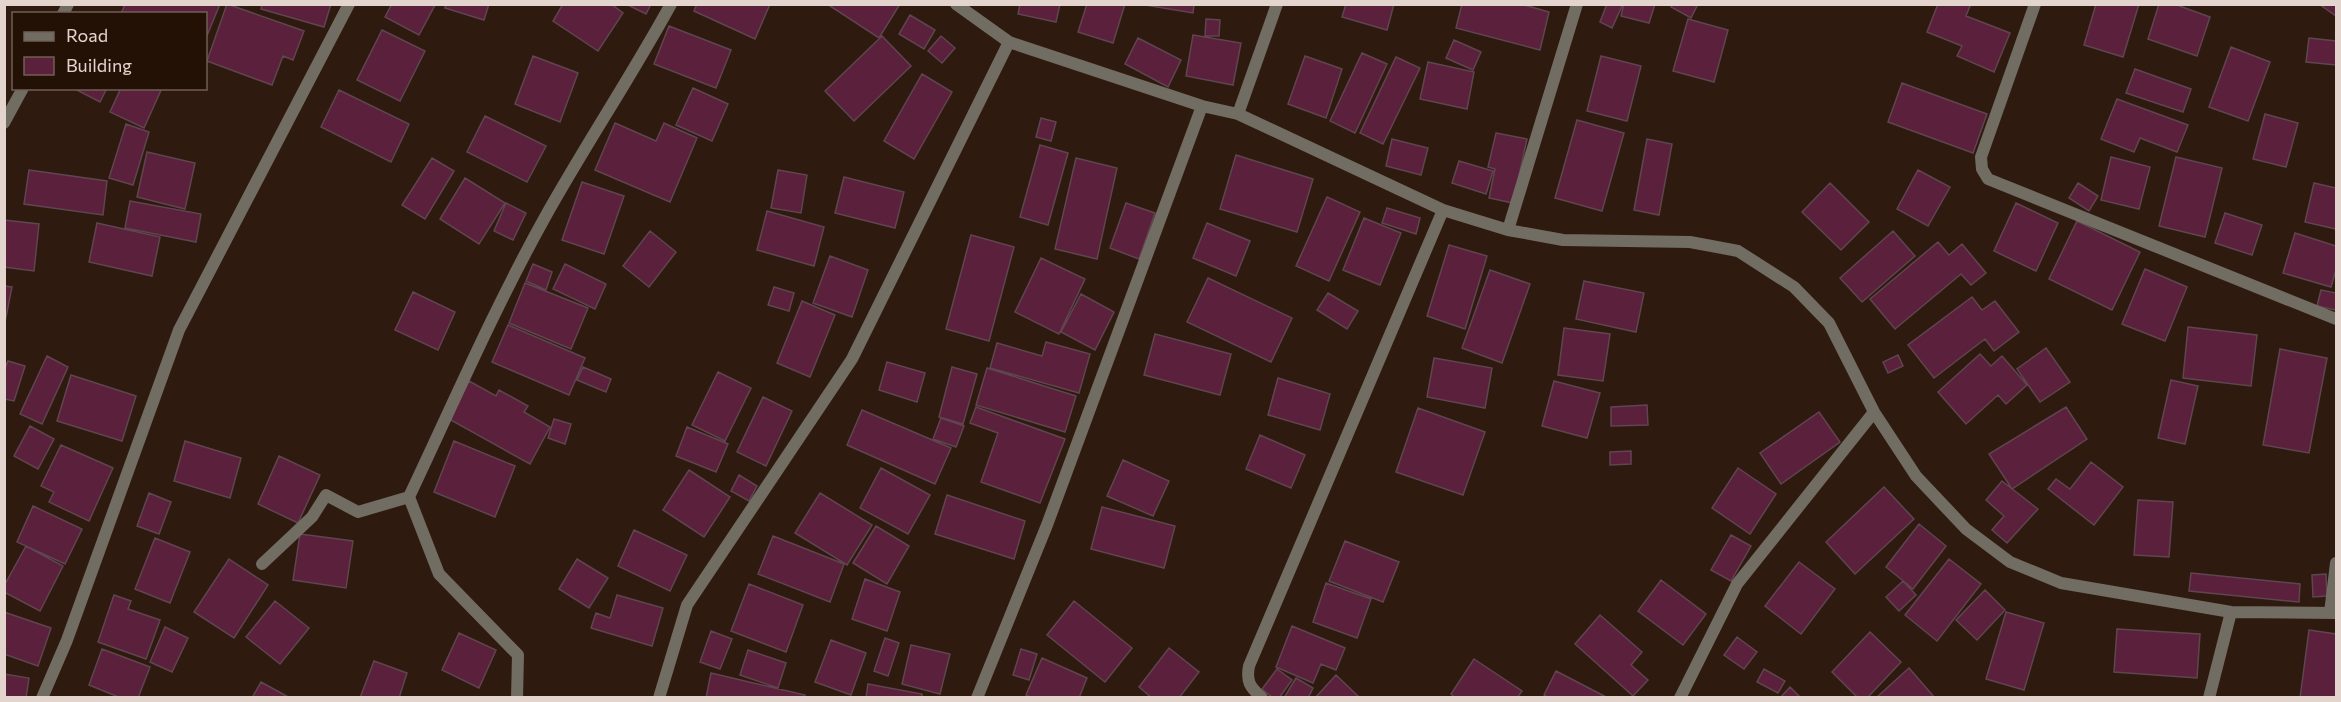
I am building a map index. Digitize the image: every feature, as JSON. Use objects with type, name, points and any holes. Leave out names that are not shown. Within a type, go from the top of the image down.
[{"type":"street","points":[[42,698],[67,640],[179,330],[349,4]]},
{"type":"street","points":[[517,698],[518,655],[439,574],[409,497],[489,327],[544,219],[622,92],[672,4]]},
{"type":"street","points":[[956,4],[1009,42],[1202,106],[1238,114],[1443,210],[1508,230],[1563,240],[1690,242],[1738,251],[1794,287],[1829,323],[1874,412],[1916,476],[1966,529],[2010,562],[2061,583],[2231,612],[2333,613],[2337,563]]},
{"type":"street","points":[[1238,114],[1277,4]]},
{"type":"street","points":[[1508,230],[1577,4]]},
{"type":"street","points":[[2035,4],[1981,157],[1982,169],[1988,179],[2337,319]]},
{"type":"street","points":[[659,698],[687,605],[852,359],[1009,42]]},
{"type":"street","points":[[4,123],[22,90]]},
{"type":"street","points":[[977,698],[1047,525],[1202,106]]},
{"type":"street","points":[[1262,698],[1250,687],[1247,677],[1249,666],[1443,210]]},
{"type":"street","points":[[1680,698],[1737,584],[1874,412]]},
{"type":"street","points":[[262,564],[312,517],[326,495],[358,512],[409,497]]},
{"type":"street","points":[[2209,698],[2231,612]]},
{"type":"building","points":[[125,4],[220,4],[207,36],[207,12],[122,12]]},
{"type":"building","points":[[227,4],[304,31],[293,60],[283,56],[272,85],[207,61]]},
{"type":"building","points":[[262,4],[331,4],[324,27],[261,9]]},
{"type":"building","points":[[392,4],[435,5],[419,35],[385,17]]},
{"type":"building","points":[[446,4],[489,4],[484,20],[445,8]]},
{"type":"building","points":[[563,4],[611,4],[623,13],[598,51],[553,21]]},
{"type":"building","points":[[626,4],[651,4],[646,14]]},
{"type":"building","points":[[697,4],[770,4],[755,39],[694,11]]},
{"type":"building","points":[[827,4],[900,4],[879,38]]},
{"type":"building","points":[[1020,4],[1060,4],[1056,22],[1018,14]]},
{"type":"building","points":[[1087,4],[1125,4],[1113,43],[1078,32]]},
{"type":"building","points":[[1139,4],[1194,4],[1193,13]]},
{"type":"building","points":[[1346,4],[1394,4],[1387,30],[1342,17]]},
{"type":"building","points":[[1462,4],[1521,4],[1549,12],[1540,50],[1456,28]]},
{"type":"building","points":[[1607,4],[1623,4],[1612,28],[1600,22]]},
{"type":"building","points":[[1624,4],[1655,4],[1649,23],[1621,16]]},
{"type":"building","points":[[1672,4],[1698,4],[1691,18],[1671,7]]},
{"type":"building","points":[[1938,4],[1970,6],[1966,16],[2010,33],[1994,72],[1957,56],[1962,46],[1927,32]]},
{"type":"building","points":[[2096,4],[2139,4],[2123,57],[2084,45]]},
{"type":"building","points":[[2159,4],[2174,4],[2210,17],[2197,56],[2148,39]]},
{"type":"building","points":[[2319,4],[2336,4],[2336,16]]},
{"type":"building","points":[[910,15],[935,30],[924,49],[899,34]]},
{"type":"building","points":[[1206,19],[1220,20],[1219,36],[1205,36]]},
{"type":"building","points":[[1688,19],[1728,30],[1714,82],[1673,71]]},
{"type":"building","points":[[669,26],[731,50],[716,88],[654,64]]},
{"type":"building","points":[[382,30],[425,51],[400,101],[357,80]]},
{"type":"building","points":[[1193,35],[1241,43],[1233,85],[1186,76]]},
{"type":"building","points":[[882,36],[911,66],[854,121],[825,91]]},
{"type":"building","points":[[941,36],[955,48],[942,63],[928,51]]},
{"type":"building","points":[[1138,38],[1181,60],[1168,87],[1125,64]]},
{"type":"building","points":[[2309,38],[2336,41],[2336,65],[2306,62]]},
{"type":"building","points":[[1454,40],[1481,52],[1473,70],[1446,58]]},
{"type":"building","points":[[2231,47],[2270,62],[2248,121],[2209,107]]},
{"type":"building","points":[[1362,53],[1387,64],[1355,133],[1330,121]]},
{"type":"building","points":[[533,56],[578,73],[560,122],[515,104]]},
{"type":"building","points":[[1305,56],[1342,69],[1326,118],[1288,104]]},
{"type":"building","points":[[1601,56],[1641,66],[1627,121],[1587,111]]},
{"type":"building","points":[[1396,57],[1420,68],[1383,144],[1360,133]]},
{"type":"building","points":[[1428,62],[1474,72],[1467,109],[1420,99]]},
{"type":"building","points":[[2135,69],[2191,89],[2183,112],[2126,93]]},
{"type":"building","points":[[922,74],[952,92],[914,159],[884,141]]},
{"type":"building","points":[[1902,83],[1987,114],[1973,153],[1888,122]]},
{"type":"building","points":[[693,88],[728,104],[712,141],[676,125]]},
{"type":"building","points":[[77,90],[106,90],[100,102]]},
{"type":"building","points":[[120,90],[161,90],[144,128],[110,112]]},
{"type":"building","points":[[339,90],[409,124],[391,162],[321,127]]},
{"type":"building","points":[[2117,99],[2188,125],[2177,152],[2140,138],[2134,152],[2101,139]]},
{"type":"building","points":[[2265,114],[2298,123],[2286,167],[2253,159]]},
{"type":"building","points":[[485,116],[546,146],[527,182],[467,152]]},
{"type":"building","points":[[1041,118],[1056,122],[1051,141],[1036,137]]},
{"type":"building","points":[[1577,120],[1624,133],[1602,211],[1555,198]]},
{"type":"building","points":[[615,123],[656,141],[664,123],[697,138],[670,202],[595,170]]},
{"type":"building","points":[[126,124],[149,132],[133,185],[109,178]]},
{"type":"building","points":[[1496,133],[1527,139],[1513,203],[1489,198],[1495,169],[1488,167]]},
{"type":"building","points":[[1392,139],[1428,148],[1421,175],[1386,166]]},
{"type":"building","points":[[1647,139],[1672,144],[1659,215],[1634,210]]},
{"type":"building","points":[[1040,145],[1068,153],[1048,225],[1020,217]]},
{"type":"building","points":[[147,152],[195,163],[185,209],[137,197]]},
{"type":"building","points":[[1236,155],[1313,179],[1297,232],[1220,209]]},
{"type":"building","points":[[2111,157],[2150,167],[2139,209],[2101,200]]},
{"type":"building","points":[[2176,157],[2222,168],[2205,237],[2159,226]]},
{"type":"building","points":[[432,158],[454,171],[425,219],[402,205]]},
{"type":"building","points":[[1076,158],[1117,168],[1097,259],[1055,249]]},
{"type":"building","points":[[1459,161],[1493,171],[1486,194],[1452,183]]},
{"type":"building","points":[[29,170],[107,181],[103,215],[24,204]]},
{"type":"building","points":[[778,170],[807,175],[801,213],[771,208]]},
{"type":"building","points":[[1918,170],[1950,187],[1928,226],[1897,209]]},
{"type":"building","points":[[844,177],[904,192],[895,228],[835,213]]},
{"type":"building","points":[[465,178],[505,203],[479,244],[440,219]]},
{"type":"building","points":[[582,182],[624,196],[604,254],[562,240]]},
{"type":"building","points":[[1830,183],[1869,222],[1841,250],[1802,212]]},
{"type":"building","points":[[2078,183],[2098,196],[2089,211],[2069,198]]},
{"type":"building","points":[[2314,183],[2336,188],[2336,229],[2305,222]]},
{"type":"building","points":[[1327,197],[1360,212],[1329,281],[1296,266]]},
{"type":"building","points":[[130,201],[201,214],[196,242],[125,228]]},
{"type":"building","points":[[506,203],[526,213],[513,240],[494,231]]},
{"type":"building","points":[[1126,203],[1155,213],[1139,259],[1110,248]]},
{"type":"building","points":[[2016,203],[2058,223],[2036,271],[1994,251]]},
{"type":"building","points":[[1387,208],[1420,218],[1416,234],[1382,223]]},
{"type":"building","points":[[767,211],[824,227],[814,266],[757,250]]},
{"type":"building","points":[[2225,213],[2262,225],[2252,255],[2215,243]]},
{"type":"building","points":[[1364,218],[1401,233],[1380,285],[1343,270]]},
{"type":"building","points":[[4,220],[39,224],[34,271],[4,267]]},
{"type":"building","points":[[2077,221],[2140,252],[2112,310],[2049,279]]},
{"type":"building","points":[[97,223],[160,237],[152,276],[89,262]]},
{"type":"building","points":[[1207,223],[1250,241],[1236,276],[1193,258]]},
{"type":"building","points":[[650,231],[676,252],[649,287],[623,266]]},
{"type":"building","points":[[1893,231],[1915,256],[1862,302],[1840,278]]},
{"type":"building","points":[[2295,233],[2336,246],[2336,270],[2331,287],[2283,273]]},
{"type":"building","points":[[971,235],[1014,247],[989,341],[946,329]]},
{"type":"building","points":[[1938,242],[1949,255],[1962,244],[1986,273],[1971,285],[1961,274],[1895,329],[1870,299]]},
{"type":"building","points":[[1449,245],[1487,256],[1465,329],[1427,316]]},
{"type":"building","points":[[830,256],[868,270],[852,317],[813,303]]},
{"type":"building","points":[[1041,258],[1085,279],[1059,334],[1015,312]]},
{"type":"building","points":[[533,264],[552,272],[546,290],[526,281]]},
{"type":"building","points":[[565,264],[606,284],[595,309],[553,289]]},
{"type":"building","points":[[2145,269],[2187,287],[2165,341],[2122,324]]},
{"type":"building","points":[[1490,270],[1530,284],[1502,363],[1462,348]]},
{"type":"building","points":[[1208,278],[1292,318],[1271,362],[1187,322]]},
{"type":"building","points":[[1584,281],[1644,293],[1636,332],[1576,319]]},
{"type":"building","points":[[525,283],[588,308],[571,349],[509,323]]},
{"type":"building","points":[[4,286],[12,287],[4,327]]},
{"type":"building","points":[[774,287],[794,293],[789,311],[768,305]]},
{"type":"building","points":[[2321,290],[2336,293],[2336,310],[2317,306]]},
{"type":"building","points":[[413,292],[455,312],[438,350],[395,330]]},
{"type":"building","points":[[1328,293],[1358,311],[1347,329],[1317,310]]},
{"type":"building","points":[[1081,294],[1114,312],[1095,350],[1061,332]]},
{"type":"building","points":[[1972,297],[1982,310],[1995,301],[2019,332],[1994,351],[1985,339],[1934,378],[1908,345]]},
{"type":"building","points":[[802,301],[835,315],[810,377],[777,363]]},
{"type":"building","points":[[508,325],[585,358],[569,395],[492,362]]},
{"type":"building","points":[[2188,327],[2257,335],[2251,386],[2183,378]]},
{"type":"building","points":[[1564,328],[1610,334],[1603,381],[1558,375]]},
{"type":"building","points":[[1155,334],[1231,354],[1220,395],[1144,375]]},
{"type":"building","points":[[1046,342],[1090,354],[1079,393],[990,368],[997,343],[1042,356]]},
{"type":"building","points":[[2046,348],[2070,382],[2040,402],[2017,369]]},
{"type":"building","points":[[2280,349],[2327,358],[2309,453],[2263,445]]},
{"type":"building","points":[[1980,354],[1991,366],[2002,356],[2027,385],[2006,404],[1998,395],[1966,424],[1938,392]]},
{"type":"building","points":[[1898,355],[1903,366],[1888,373],[1883,362]]},
{"type":"building","points":[[47,356],[68,367],[42,424],[20,414]]},
{"type":"building","points":[[1434,358],[1492,368],[1485,408],[1427,397]]},
{"type":"building","points":[[8,361],[25,366],[14,401],[4,399],[4,371]]},
{"type":"building","points":[[887,362],[925,373],[917,402],[879,390]]},
{"type":"building","points":[[583,367],[611,379],[606,392],[577,380]]},
{"type":"building","points":[[952,367],[977,374],[963,424],[939,417]]},
{"type":"building","points":[[987,368],[1076,396],[1065,432],[976,405]]},
{"type":"building","points":[[718,372],[751,388],[725,441],[692,425]]},
{"type":"building","points":[[71,375],[136,396],[122,441],[57,421]]},
{"type":"building","points":[[1278,378],[1330,394],[1320,430],[1268,415]]},
{"type":"building","points":[[2171,380],[2198,386],[2185,444],[2158,438]]},
{"type":"building","points":[[469,381],[496,396],[499,390],[528,406],[524,412],[550,427],[530,464],[449,419]]},
{"type":"building","points":[[1554,381],[1600,393],[1587,438],[1542,426]]},
{"type":"building","points":[[763,397],[792,411],[766,466],[737,452]]},
{"type":"building","points":[[1647,405],[1648,425],[1611,426],[1611,407]]},
{"type":"building","points":[[976,407],[1065,439],[1040,503],[981,482],[998,433],[970,423]]},
{"type":"building","points":[[2066,407],[2087,439],[2012,489],[1989,454]]},
{"type":"building","points":[[1418,408],[1485,432],[1463,495],[1396,472]]},
{"type":"building","points":[[862,410],[951,448],[935,484],[847,445]]},
{"type":"building","points":[[1819,412],[1840,442],[1781,484],[1760,453]]},
{"type":"building","points":[[941,418],[964,426],[956,447],[933,439]]},
{"type":"building","points":[[554,419],[571,424],[565,444],[548,438]]},
{"type":"building","points":[[30,426],[54,439],[38,469],[14,456]]},
{"type":"building","points":[[687,427],[728,444],[716,472],[676,456]]},
{"type":"building","points":[[1260,435],[1305,455],[1291,488],[1246,469]]},
{"type":"building","points":[[185,441],[241,458],[230,498],[174,481]]},
{"type":"building","points":[[454,441],[515,466],[495,517],[434,492]]},
{"type":"building","points":[[61,445],[113,468],[89,521],[49,502],[54,492],[41,486]]},
{"type":"building","points":[[1631,451],[1631,464],[1610,465],[1610,452]]},
{"type":"building","points":[[279,456],[320,475],[298,523],[258,504]]},
{"type":"building","points":[[1123,460],[1169,481],[1153,516],[1107,496]]},
{"type":"building","points":[[2091,462],[2123,487],[2094,525],[2048,489],[2056,479],[2070,489]]},
{"type":"building","points":[[881,468],[930,495],[908,534],[860,508]]},
{"type":"building","points":[[1738,468],[1776,494],[1750,534],[1712,508]]},
{"type":"building","points":[[689,470],[730,497],[704,537],[663,510]]},
{"type":"building","points":[[739,475],[757,486],[749,501],[731,491]]},
{"type":"building","points":[[2002,481],[2038,509],[2007,543],[1992,530],[2004,516],[1986,500]]},
{"type":"building","points":[[1884,487],[1914,519],[1855,574],[1826,542]]},
{"type":"building","points":[[149,493],[171,502],[159,534],[137,526]]},
{"type":"building","points":[[820,493],[872,525],[847,565],[795,533]]},
{"type":"building","points":[[947,495],[1025,521],[1014,559],[935,534]]},
{"type":"building","points":[[2138,500],[2173,502],[2169,557],[2134,555]]},
{"type":"building","points":[[33,506],[82,529],[65,564],[17,542]]},
{"type":"building","points":[[1102,507],[1175,526],[1164,568],[1091,549]]},
{"type":"building","points":[[1919,524],[1946,546],[1913,589],[1886,567]]},
{"type":"building","points":[[876,526],[909,546],[887,584],[853,563]]},
{"type":"building","points":[[634,530],[687,555],[670,591],[618,566]]},
{"type":"building","points":[[300,534],[353,541],[346,588],[293,580]]},
{"type":"building","points":[[1731,535],[1751,546],[1731,581],[1711,570]]},
{"type":"building","points":[[773,536],[844,564],[830,602],[758,574]]},
{"type":"building","points":[[155,538],[190,552],[170,603],[135,589]]},
{"type":"building","points":[[1345,541],[1399,562],[1383,602],[1329,581]]},
{"type":"building","points":[[26,546],[63,566],[40,611],[4,592],[4,586]]},
{"type":"building","points":[[229,559],[268,585],[234,638],[194,612]]},
{"type":"building","points":[[577,559],[608,578],[589,608],[559,589]]},
{"type":"building","points":[[1949,559],[1981,584],[1937,641],[1905,615]]},
{"type":"building","points":[[1799,562],[1835,589],[1801,634],[1765,606]]},
{"type":"building","points":[[2191,573],[2300,584],[2299,602],[2189,591]]},
{"type":"building","points":[[2326,574],[2327,596],[2313,597],[2312,575]]},
{"type":"building","points":[[865,579],[900,592],[887,631],[852,619]]},
{"type":"building","points":[[1661,580],[1706,614],[1683,645],[1638,611]]},
{"type":"building","points":[[1903,581],[1916,595],[1899,611],[1886,597]]},
{"type":"building","points":[[1326,583],[1371,599],[1357,638],[1313,622]]},
{"type":"building","points":[[749,584],[803,605],[786,652],[731,631]]},
{"type":"building","points":[[1985,590],[2005,610],[1977,640],[1956,620]]},
{"type":"building","points":[[114,595],[131,601],[128,609],[160,620],[146,659],[98,642]]},
{"type":"building","points":[[617,595],[663,608],[652,646],[591,628],[596,613],[610,618]]},
{"type":"building","points":[[275,601],[309,628],[280,664],[246,637]]},
{"type":"building","points":[[1074,601],[1132,648],[1105,682],[1047,635]]},
{"type":"building","points":[[4,612],[51,628],[38,666],[4,654]]},
{"type":"building","points":[[2006,612],[2044,623],[2024,690],[1986,679]]},
{"type":"building","points":[[1600,615],[1642,652],[1631,665],[1648,680],[1633,696],[1575,644]]},
{"type":"building","points":[[1292,626],[1345,648],[1336,670],[1321,664],[1313,683],[1276,667]]},
{"type":"building","points":[[165,627],[188,638],[172,672],[150,662]]},
{"type":"building","points":[[2117,629],[2200,634],[2197,678],[2114,672]]},
{"type":"building","points":[[2309,630],[2336,634],[2336,698],[2300,698]]},
{"type":"building","points":[[711,631],[732,639],[720,669],[700,662]]},
{"type":"building","points":[[1870,632],[1901,662],[1867,698],[1858,698],[1832,672]]},
{"type":"building","points":[[459,633],[496,650],[479,688],[442,670]]},
{"type":"building","points":[[1737,637],[1757,652],[1744,669],[1724,655]]},
{"type":"building","points":[[885,638],[899,643],[888,676],[874,671]]},
{"type":"building","points":[[831,640],[866,653],[851,695],[815,682]]},
{"type":"building","points":[[911,645],[950,654],[940,694],[902,684]]},
{"type":"building","points":[[1169,648],[1199,672],[1179,698],[1152,698],[1139,687]]},
{"type":"building","points":[[102,649],[150,667],[138,698],[121,698],[89,685]]},
{"type":"building","points":[[1021,649],[1037,654],[1029,680],[1013,675]]},
{"type":"building","points":[[748,650],[786,663],[778,688],[740,675]]},
{"type":"building","points":[[1042,658],[1087,678],[1079,698],[1032,698],[1026,695]]},
{"type":"building","points":[[1474,659],[1522,691],[1517,698],[1456,698],[1451,694]]},
{"type":"building","points":[[374,661],[407,673],[399,698],[360,698]]},
{"type":"building","points":[[1909,668],[1935,698],[1876,698]]},
{"type":"building","points":[[1277,669],[1292,680],[1279,698],[1273,698],[1262,689]]},
{"type":"building","points":[[1764,669],[1785,681],[1778,693],[1757,682]]},
{"type":"building","points":[[1556,671],[1608,698],[1549,698],[1544,695]]},
{"type":"building","points":[[711,673],[805,695],[804,698],[706,698]]},
{"type":"building","points":[[4,674],[29,678],[26,698],[4,698]]},
{"type":"building","points":[[1336,675],[1360,698],[1315,698]]},
{"type":"building","points":[[1296,678],[1313,688],[1308,698],[1284,698]]},
{"type":"building","points":[[261,682],[290,698],[252,698]]},
{"type":"building","points":[[868,684],[922,694],[922,698],[866,698]]},
{"type":"building","points":[[1790,687],[1801,698],[1780,698]]}]
